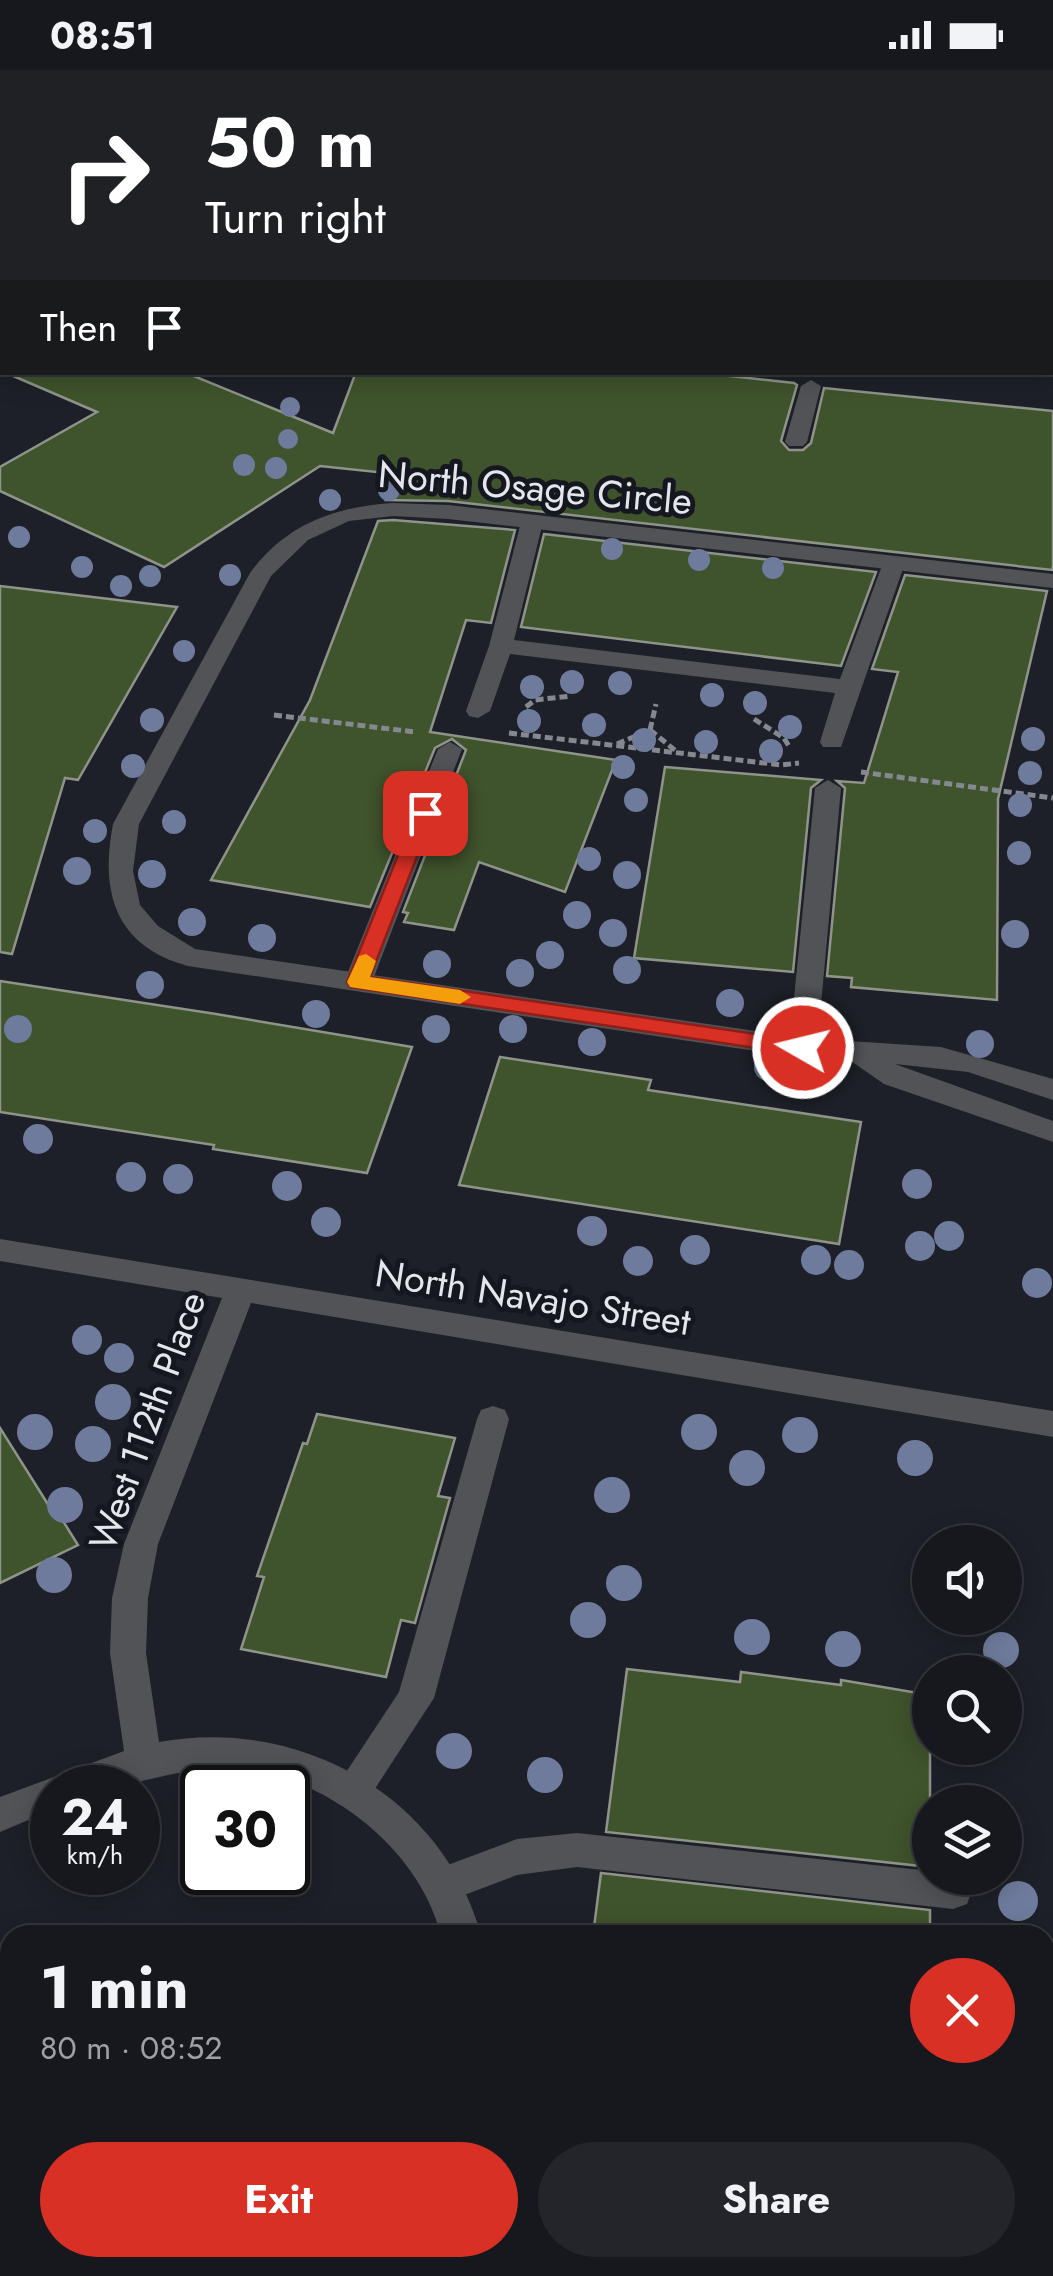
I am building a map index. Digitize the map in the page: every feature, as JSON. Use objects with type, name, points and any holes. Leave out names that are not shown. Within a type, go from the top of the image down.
[{"type":"street","points":[[796,442],[811,386]]},
{"type":"street","name":"North Osage Circle","points":[[1053,581],[406,509],[351,512],[311,527],[282,546],[261,573],[126,824],[116,866],[131,917],[152,938],[188,957],[803,1048],[941,1057],[972,1063],[1053,1090]]},
{"type":"street","points":[[484,721],[532,522]]},
{"type":"street","points":[[832,742],[894,563]]},
{"type":"street","points":[[501,646],[848,687]]},
{"type":"street","points":[[358,982],[450,749]]},
{"type":"street","points":[[803,1048],[828,788]]},
{"type":"street","name":"North Osage Circle","points":[[861,1054],[894,1077],[1053,1132]]},
{"type":"street","name":"North Navajo Street","points":[[0,1250],[1053,1424]]},
{"type":"street","name":"West 112th Place","points":[[144,1762],[128,1653],[130,1598],[141,1544],[241,1289]]},
{"type":"street","points":[[352,1792],[416,1698],[493,1418]]},
{"type":"street","points":[[135,1765],[195,1752],[245,1756],[284,1762],[352,1792],[390,1820],[424,1856],[450,1894],[458,1925]]},
{"type":"street","points":[[0,1815],[30,1802]]},
{"type":"street","points":[[443,1885],[516,1857],[577,1850],[912,1886]]},
{"type":"path","points":[[650,730],[658,693]]},
{"type":"path","points":[[509,733],[514,716],[535,700],[578,695]]},
{"type":"path","points":[[484,721],[509,733],[781,765],[800,762],[784,738],[744,714]]},
{"type":"path","points":[[274,716],[422,733]]},
{"type":"path","points":[[614,746],[650,730]]},
{"type":"path","points":[[650,730],[678,753]]},
{"type":"path","points":[[855,771],[1053,798]]},
{"type":"building","points":[[11,375],[191,375],[333,433],[355,375],[721,375],[797,385],[781,441],[789,450],[803,450],[811,443],[824,388],[1053,411],[1053,566],[1052,570],[448,501],[386,500],[396,474],[320,466],[164,567],[0,491],[0,467],[97,412]]},
{"type":"building","points":[[378,521],[515,530],[491,623],[466,620],[430,732],[616,760],[565,892],[479,862],[454,930],[404,922],[408,913],[403,912],[466,750],[452,739],[435,748],[370,907],[211,880],[310,700]]},
{"type":"building","points":[[544,534],[876,572],[841,666],[521,627]]},
{"type":"building","points":[[905,575],[1047,591],[998,799],[997,1000],[851,987],[852,978],[827,976],[845,788],[837,781],[864,783],[898,672],[872,669]]},
{"type":"building","points":[[0,586],[177,607],[78,780],[65,778],[12,954],[0,952]]},
{"type":"building","points":[[665,767],[821,780],[811,788],[793,972],[634,958]]},
{"type":"building","points":[[0,981],[412,1047],[367,1173],[213,1149],[214,1145],[0,1112]]},
{"type":"building","points":[[500,1057],[651,1080],[648,1090],[861,1122],[839,1244],[459,1185]]},
{"type":"building","points":[[317,1414],[455,1438],[438,1496],[450,1498],[415,1623],[401,1620],[386,1677],[241,1649],[264,1577],[257,1576],[303,1443],[307,1444]]},
{"type":"building","points":[[0,1428],[78,1545],[0,1583]]},
{"type":"building","points":[[627,1669],[740,1682],[741,1672],[841,1685],[841,1680],[912,1692],[912,1765],[930,1765],[930,1785],[912,1785],[912,1865],[606,1832]]},
{"type":"building","points":[[601,1873],[930,1910],[930,1925],[594,1925]]},
{"type":"slow traffic","points":[[366,961],[358,982],[460,997]]},
{"type":"route","points":[[425,813],[358,982],[803,1048]]}]
